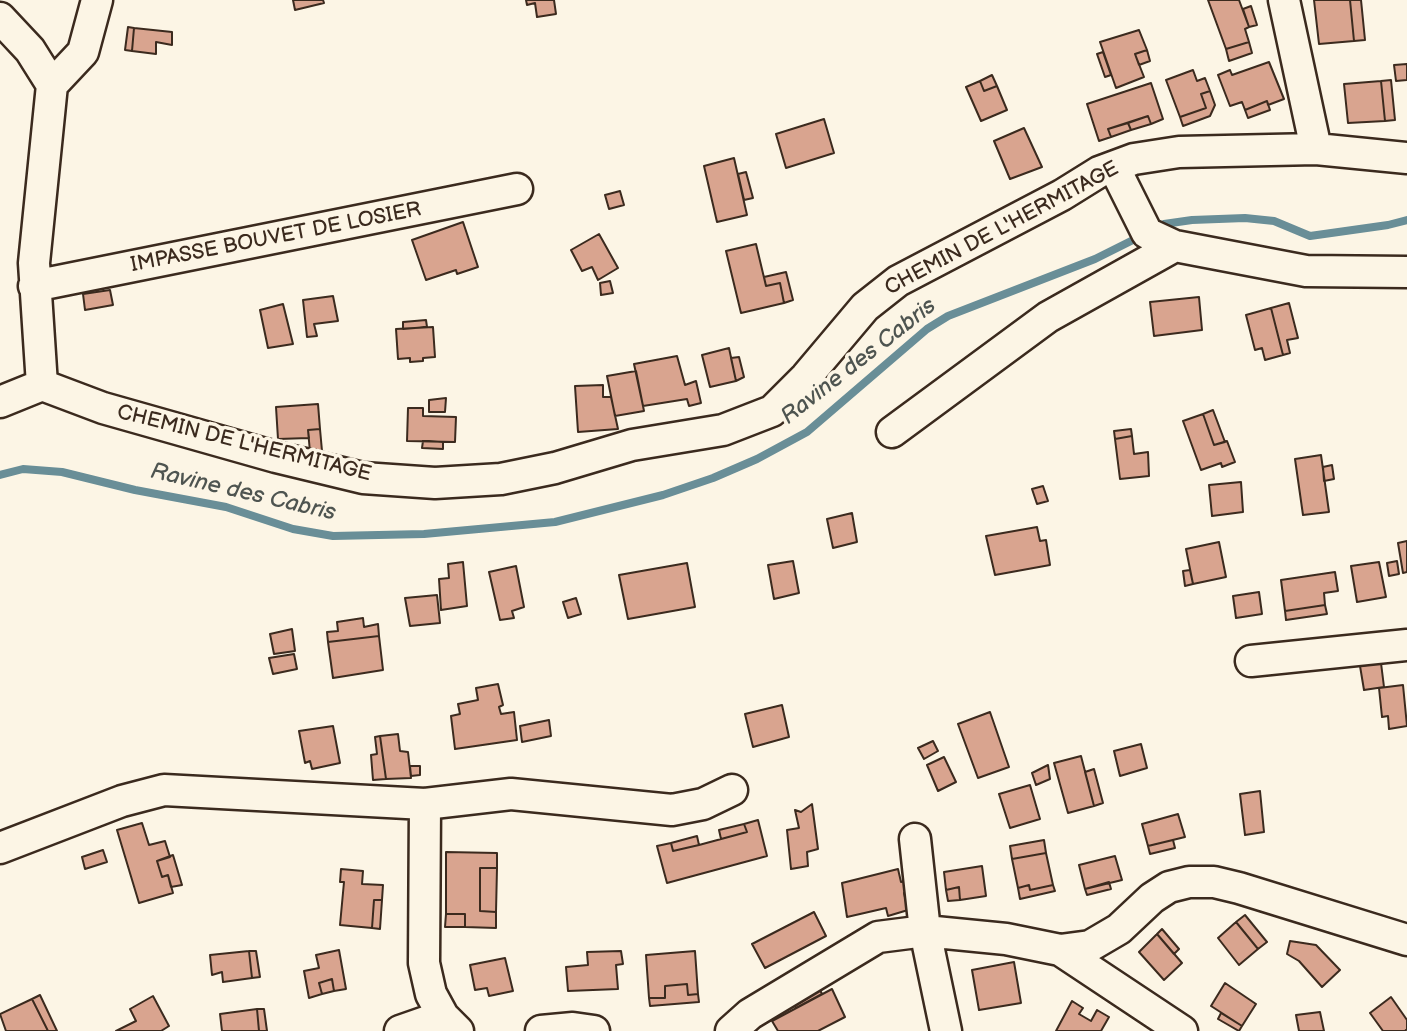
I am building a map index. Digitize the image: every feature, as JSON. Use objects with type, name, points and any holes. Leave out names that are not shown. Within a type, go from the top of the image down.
[{"type":"street","points":[[0,402],[42,385],[33,263],[52,85],[83,52],[97,0]]},
{"type":"street","points":[[1284,0],[1316,149]]},
{"type":"street","points":[[0,18],[30,50],[52,85]]},
{"type":"street","name":"CHEMIN DE L'HERMITAGE","points":[[42,385],[103,408],[276,457],[363,478],[435,483],[501,479],[542,471],[632,445],[723,430],[772,411],[806,377],[865,307],[898,281],[1062,195],[1099,172],[1134,159],[1179,152],[1316,149],[1407,158]]},
{"type":"street","points":[[1114,167],[1147,233],[1175,246],[1306,271],[1407,272]]},
{"type":"street","name":"IMPASSE BOUVET DE LOSIER","points":[[34,286],[517,189]]},
{"type":"street","points":[[892,432],[1048,317],[1175,246]]},
{"type":"street","points":[[1251,661],[1407,645]]},
{"type":"street","points":[[0,848],[122,801],[164,790],[425,804],[511,794],[672,810],[703,804],[732,790]]},
{"type":"street","points":[[400,1031],[450,1025],[431,993],[424,963],[425,804]]},
{"type":"street","points":[[915,839],[925,931],[946,1031]]},
{"type":"street","points":[[731,1031],[750,1014],[878,937],[925,931],[1006,939],[1060,950],[1090,946],[1119,929],[1152,898],[1169,887],[1189,882],[1214,882],[1240,888],[1407,940]]},
{"type":"street","points":[[1060,950],[1182,1031]]},
{"type":"street","points":[[541,1031],[573,1028],[594,1031]]},
{"type":"building","points":[[293,0],[323,0],[324,3],[295,10]]},
{"type":"building","points":[[526,0],[554,0],[556,14],[537,17],[535,3],[527,5]]},
{"type":"building","points":[[1208,0],[1239,0],[1249,27],[1245,29],[1249,42],[1226,49]]},
{"type":"building","points":[[1314,0],[1350,0],[1354,41],[1319,44]]},
{"type":"building","points":[[1350,0],[1361,0],[1365,40],[1354,41]]},
{"type":"building","points":[[1251,6],[1257,25],[1249,27],[1243,9]]},
{"type":"building","points":[[128,27],[134,28],[132,51],[125,50]]},
{"type":"building","points":[[134,28],[172,32],[172,45],[156,42],[156,54],[132,51]]},
{"type":"building","points":[[1139,30],[1147,50],[1135,54],[1144,77],[1116,88],[1100,42]]},
{"type":"building","points":[[1249,42],[1252,53],[1229,61],[1226,49]]},
{"type":"building","points":[[1147,50],[1150,61],[1139,65],[1135,54]]},
{"type":"building","points":[[1103,52],[1111,75],[1105,77],[1097,54]]},
{"type":"building","points":[[1269,62],[1284,99],[1268,105],[1267,101],[1245,110],[1242,102],[1230,106],[1218,75],[1230,70],[1232,75]]},
{"type":"building","points":[[1407,64],[1407,80],[1396,81],[1394,65]]},
{"type":"building","points":[[1193,70],[1197,81],[1205,78],[1210,91],[1201,94],[1206,108],[1180,117],[1166,80]]},
{"type":"building","points":[[992,75],[997,86],[984,91],[980,81]]},
{"type":"building","points":[[1391,80],[1395,120],[1385,121],[1381,81]]},
{"type":"building","points":[[980,81],[984,91],[997,86],[1007,110],[981,121],[966,87]]},
{"type":"building","points":[[1381,81],[1385,121],[1348,123],[1344,84]]},
{"type":"building","points":[[1151,83],[1163,119],[1151,124],[1148,116],[1108,129],[1111,137],[1099,141],[1087,104]]},
{"type":"building","points":[[1210,91],[1215,105],[1210,116],[1183,126],[1180,117],[1206,108],[1201,94]]},
{"type":"building","points":[[1267,101],[1270,110],[1248,118],[1245,110]]},
{"type":"building","points":[[1148,116],[1151,124],[1131,130],[1128,123]]},
{"type":"building","points":[[824,119],[834,153],[786,168],[776,134]]},
{"type":"building","points":[[1128,123],[1131,130],[1111,137],[1108,129]]},
{"type":"building","points":[[1024,128],[1042,167],[1010,179],[994,141]]},
{"type":"building","points":[[734,158],[747,215],[717,222],[704,166]]},
{"type":"building","points":[[746,172],[753,198],[744,200],[738,174]]},
{"type":"building","points":[[620,191],[624,205],[609,209],[605,195]]},
{"type":"building","points":[[463,222],[478,267],[457,274],[456,270],[426,280],[412,240]]},
{"type":"building","points":[[599,234],[618,268],[598,280],[592,267],[582,271],[571,250]]},
{"type":"building","points":[[756,244],[766,286],[780,283],[784,303],[741,313],[726,251]]},
{"type":"building","points":[[786,272],[793,300],[784,303],[780,283],[766,286],[764,277]]},
{"type":"building","points":[[610,281],[613,293],[601,295],[600,283]]},
{"type":"building","points":[[110,290],[113,305],[85,310],[83,294]]},
{"type":"building","points":[[333,296],[338,321],[314,324],[317,336],[307,337],[303,300]]},
{"type":"building","points":[[1199,297],[1202,330],[1154,336],[1150,302]]},
{"type":"building","points":[[1289,303],[1298,338],[1287,340],[1290,353],[1283,355],[1271,308]]},
{"type":"building","points":[[283,304],[293,344],[268,348],[260,310]]},
{"type":"building","points":[[1271,308],[1283,355],[1265,360],[1262,348],[1255,350],[1246,315]]},
{"type":"building","points":[[426,320],[427,327],[403,329],[403,322]]},
{"type":"building","points":[[433,327],[435,357],[410,362],[410,358],[398,359],[396,329]]},
{"type":"building","points":[[729,348],[736,381],[710,387],[702,355]]},
{"type":"building","points":[[677,356],[685,385],[696,381],[701,403],[689,406],[687,399],[643,406],[634,364]]},
{"type":"building","points":[[739,357],[744,377],[736,381],[731,358]]},
{"type":"building","points":[[636,371],[644,411],[615,416],[607,376]]},
{"type":"building","points":[[603,385],[603,397],[611,397],[618,429],[578,432],[575,386]]},
{"type":"building","points":[[446,398],[445,412],[429,412],[429,400]]},
{"type":"building","points":[[318,404],[320,429],[308,430],[309,438],[278,439],[276,407]]},
{"type":"building","points":[[408,408],[423,408],[423,416],[456,417],[455,442],[407,441]]},
{"type":"building","points":[[1213,410],[1225,442],[1214,445],[1203,414]]},
{"type":"building","points":[[1203,414],[1214,445],[1227,441],[1235,462],[1222,467],[1221,463],[1201,470],[1183,421]]},
{"type":"building","points":[[320,429],[322,451],[310,452],[308,430]]},
{"type":"building","points":[[1131,429],[1132,436],[1115,439],[1114,431]]},
{"type":"building","points":[[1132,436],[1134,454],[1148,452],[1149,476],[1120,479],[1115,439]]},
{"type":"building","points":[[423,441],[443,442],[443,449],[422,448]]},
{"type":"building","points":[[1321,455],[1329,512],[1303,515],[1295,459]]},
{"type":"building","points":[[1332,465],[1334,479],[1324,481],[1323,467]]},
{"type":"building","points":[[1241,482],[1243,512],[1212,516],[1209,485]]},
{"type":"building","points":[[1043,486],[1048,501],[1037,504],[1032,489]]},
{"type":"building","points":[[852,513],[857,542],[833,548],[827,519]]},
{"type":"building","points":[[1037,527],[1040,541],[1046,540],[1050,565],[995,575],[986,536]]},
{"type":"building","points":[[1407,541],[1407,572],[1403,573],[1398,543]]},
{"type":"building","points":[[1219,542],[1226,577],[1193,584],[1186,549]]},
{"type":"building","points":[[793,561],[799,593],[774,599],[768,565]]},
{"type":"building","points":[[1397,561],[1399,574],[1389,576],[1387,563]]},
{"type":"building","points":[[463,562],[467,606],[441,610],[439,579],[449,578],[448,564]]},
{"type":"building","points":[[1379,562],[1386,597],[1357,602],[1351,566]]},
{"type":"building","points":[[687,563],[695,607],[628,619],[619,575]]},
{"type":"building","points":[[516,566],[524,607],[512,611],[514,618],[500,620],[489,572]]},
{"type":"building","points":[[1190,570],[1193,584],[1185,586],[1183,571]]},
{"type":"building","points":[[1335,572],[1338,591],[1324,593],[1325,605],[1285,611],[1281,580]]},
{"type":"building","points":[[1259,592],[1262,614],[1236,618],[1233,596]]},
{"type":"building","points":[[437,595],[440,623],[410,626],[405,598]]},
{"type":"building","points":[[576,598],[581,614],[568,618],[563,602]]},
{"type":"building","points":[[1325,605],[1327,614],[1286,620],[1285,611]]},
{"type":"building","points":[[363,618],[364,627],[378,624],[379,636],[328,642],[327,632],[338,631],[337,622]]},
{"type":"building","points":[[292,629],[295,651],[274,654],[270,634]]},
{"type":"building","points":[[379,636],[383,670],[333,678],[328,642]]},
{"type":"building","points":[[294,654],[297,669],[273,674],[269,658]]},
{"type":"building","points":[[1381,663],[1384,687],[1364,690],[1360,666]]},
{"type":"building","points":[[498,684],[503,705],[499,707],[501,714],[514,712],[517,740],[455,749],[451,716],[460,714],[458,704],[478,700],[476,688]]},
{"type":"building","points":[[1403,685],[1407,726],[1389,729],[1388,716],[1382,717],[1379,688]]},
{"type":"building","points":[[782,705],[789,737],[753,747],[745,714]]},
{"type":"building","points":[[990,712],[1009,767],[978,778],[958,724]]},
{"type":"building","points":[[549,720],[551,736],[522,742],[520,726]]},
{"type":"building","points":[[333,726],[340,763],[312,769],[310,761],[305,763],[299,731]]},
{"type":"building","points":[[398,734],[400,751],[408,752],[411,778],[386,779],[380,736]]},
{"type":"building","points":[[380,736],[386,779],[373,780],[371,755],[377,754],[375,737]]},
{"type":"building","points":[[933,741],[938,751],[924,759],[918,748]]},
{"type":"building","points":[[1141,744],[1147,768],[1120,776],[1114,751]]},
{"type":"building","points":[[1081,756],[1094,806],[1068,813],[1054,763]]},
{"type":"building","points":[[944,757],[956,782],[938,791],[927,765]]},
{"type":"building","points":[[1048,765],[1050,779],[1036,785],[1032,773]]},
{"type":"building","points":[[410,766],[420,766],[420,775],[411,776]]},
{"type":"building","points":[[1094,769],[1103,803],[1094,806],[1085,772]]},
{"type":"building","points":[[1030,785],[1040,819],[1010,828],[999,794]]},
{"type":"building","points":[[1260,791],[1264,832],[1245,835],[1240,794]]},
{"type":"building","points":[[812,804],[818,849],[807,852],[808,866],[791,869],[787,830],[799,828],[795,810],[801,812]]},
{"type":"building","points":[[1178,814],[1185,837],[1148,846],[1142,824]]},
{"type":"building","points":[[758,820],[767,856],[667,883],[657,846],[671,843],[673,851],[699,845],[747,832],[744,824]]},
{"type":"building","points":[[142,823],[149,845],[165,841],[170,857],[157,861],[162,877],[168,875],[173,893],[139,903],[117,830]]},
{"type":"building","points":[[744,824],[747,832],[721,839],[719,830]]},
{"type":"building","points":[[697,836],[699,845],[673,851],[671,843]]},
{"type":"building","points":[[1044,840],[1046,853],[1012,859],[1010,846]]},
{"type":"building","points":[[1173,840],[1175,848],[1150,854],[1148,846]]},
{"type":"building","points":[[103,850],[107,862],[85,869],[82,857]]},
{"type":"building","points":[[446,852],[497,853],[497,868],[480,868],[480,911],[496,912],[496,928],[465,927],[465,914],[446,914]]},
{"type":"building","points":[[1046,853],[1053,885],[1030,890],[1029,885],[1018,888],[1012,859]]},
{"type":"building","points":[[173,855],[182,885],[171,887],[168,875],[162,877],[157,861]]},
{"type":"building","points":[[1115,856],[1122,880],[1085,889],[1079,865]]},
{"type":"building","points":[[982,866],[986,896],[960,900],[959,887],[946,890],[944,872]]},
{"type":"building","points":[[480,868],[497,868],[496,912],[480,911]]},
{"type":"building","points":[[341,869],[363,871],[362,884],[383,885],[382,900],[374,900],[372,928],[340,925],[344,882],[340,882]]},
{"type":"building","points":[[898,869],[901,882],[908,881],[910,891],[904,893],[908,910],[888,916],[886,908],[847,917],[842,883]]},
{"type":"building","points":[[1109,882],[1111,889],[1087,895],[1085,889]]},
{"type":"building","points":[[1029,885],[1030,890],[1053,885],[1055,891],[1020,899],[1018,888]]},
{"type":"building","points":[[959,887],[960,900],[948,901],[946,890]]},
{"type":"building","points":[[374,900],[382,900],[380,929],[372,928]]},
{"type":"building","points":[[814,912],[826,936],[765,968],[752,944]]},
{"type":"building","points":[[446,914],[465,914],[465,927],[445,927]]},
{"type":"building","points":[[1245,915],[1267,942],[1258,949],[1236,922]]},
{"type":"building","points":[[1236,922],[1258,949],[1239,965],[1218,938]]},
{"type":"building","points":[[1162,929],[1179,949],[1174,954],[1157,934]]},
{"type":"building","points":[[1157,934],[1182,963],[1164,980],[1139,952]]},
{"type":"building","points":[[1290,941],[1316,945],[1340,970],[1322,987],[1299,961],[1287,954]]},
{"type":"building","points":[[339,950],[346,989],[334,991],[332,979],[319,983],[322,994],[309,998],[304,971],[319,968],[316,955]]},
{"type":"building","points":[[249,951],[256,951],[260,977],[252,978]]},
{"type":"building","points":[[249,951],[252,978],[223,982],[222,972],[212,975],[210,955]]},
{"type":"building","points":[[621,951],[623,964],[616,965],[618,989],[568,991],[566,967],[588,965],[587,952]]},
{"type":"building","points":[[695,951],[698,994],[688,995],[687,984],[665,986],[665,998],[649,998],[646,955]]},
{"type":"building","points":[[505,958],[513,991],[489,996],[487,988],[475,990],[470,965]]},
{"type":"building","points":[[1014,962],[1021,1003],[979,1010],[972,970]]},
{"type":"building","points":[[332,979],[334,991],[322,994],[319,983]]},
{"type":"building","points":[[1225,983],[1256,1004],[1242,1026],[1211,1006]]},
{"type":"building","points":[[687,984],[688,995],[698,994],[699,1002],[650,1006],[649,998],[665,998],[665,986]]},
{"type":"building","points":[[818,986],[822,994],[796,1008],[792,1001]]},
{"type":"building","points":[[832,989],[845,1017],[818,1031],[778,1031],[772,1021]]},
{"type":"building","points":[[40,995],[57,1031],[48,1031],[32,999]]},
{"type":"building","points":[[153,996],[169,1026],[161,1031],[116,1031],[136,1021],[130,1009]]},
{"type":"building","points":[[1391,997],[1407,1020],[1405,1031],[1383,1031],[1370,1013]]},
{"type":"building","points":[[32,999],[48,1031],[6,1031],[0,1014]]},
{"type":"building","points":[[1072,1001],[1083,1008],[1079,1014],[1091,1021],[1097,1010],[1109,1017],[1101,1031],[1056,1031]]},
{"type":"building","points":[[257,1009],[264,1009],[267,1031],[259,1031]]},
{"type":"building","points":[[257,1009],[259,1031],[222,1031],[220,1014]]},
{"type":"building","points":[[1320,1012],[1324,1031],[1299,1031],[1296,1015]]},
{"type":"building","points":[[1221,1013],[1242,1026],[1239,1031],[1218,1019]]},
{"type":"waterway","name":"Ravine des Cabris","points":[[1156,228],[1164,224],[1192,220],[1245,218],[1274,221],[1310,236],[1407,220]]},
{"type":"waterway","name":"Ravine des Cabris","points":[[0,475],[23,469],[62,472],[135,490],[226,507],[293,529],[333,536],[424,534],[555,522],[663,495],[757,459],[807,432],[927,329],[948,316],[1095,259],[1141,236]]}]
